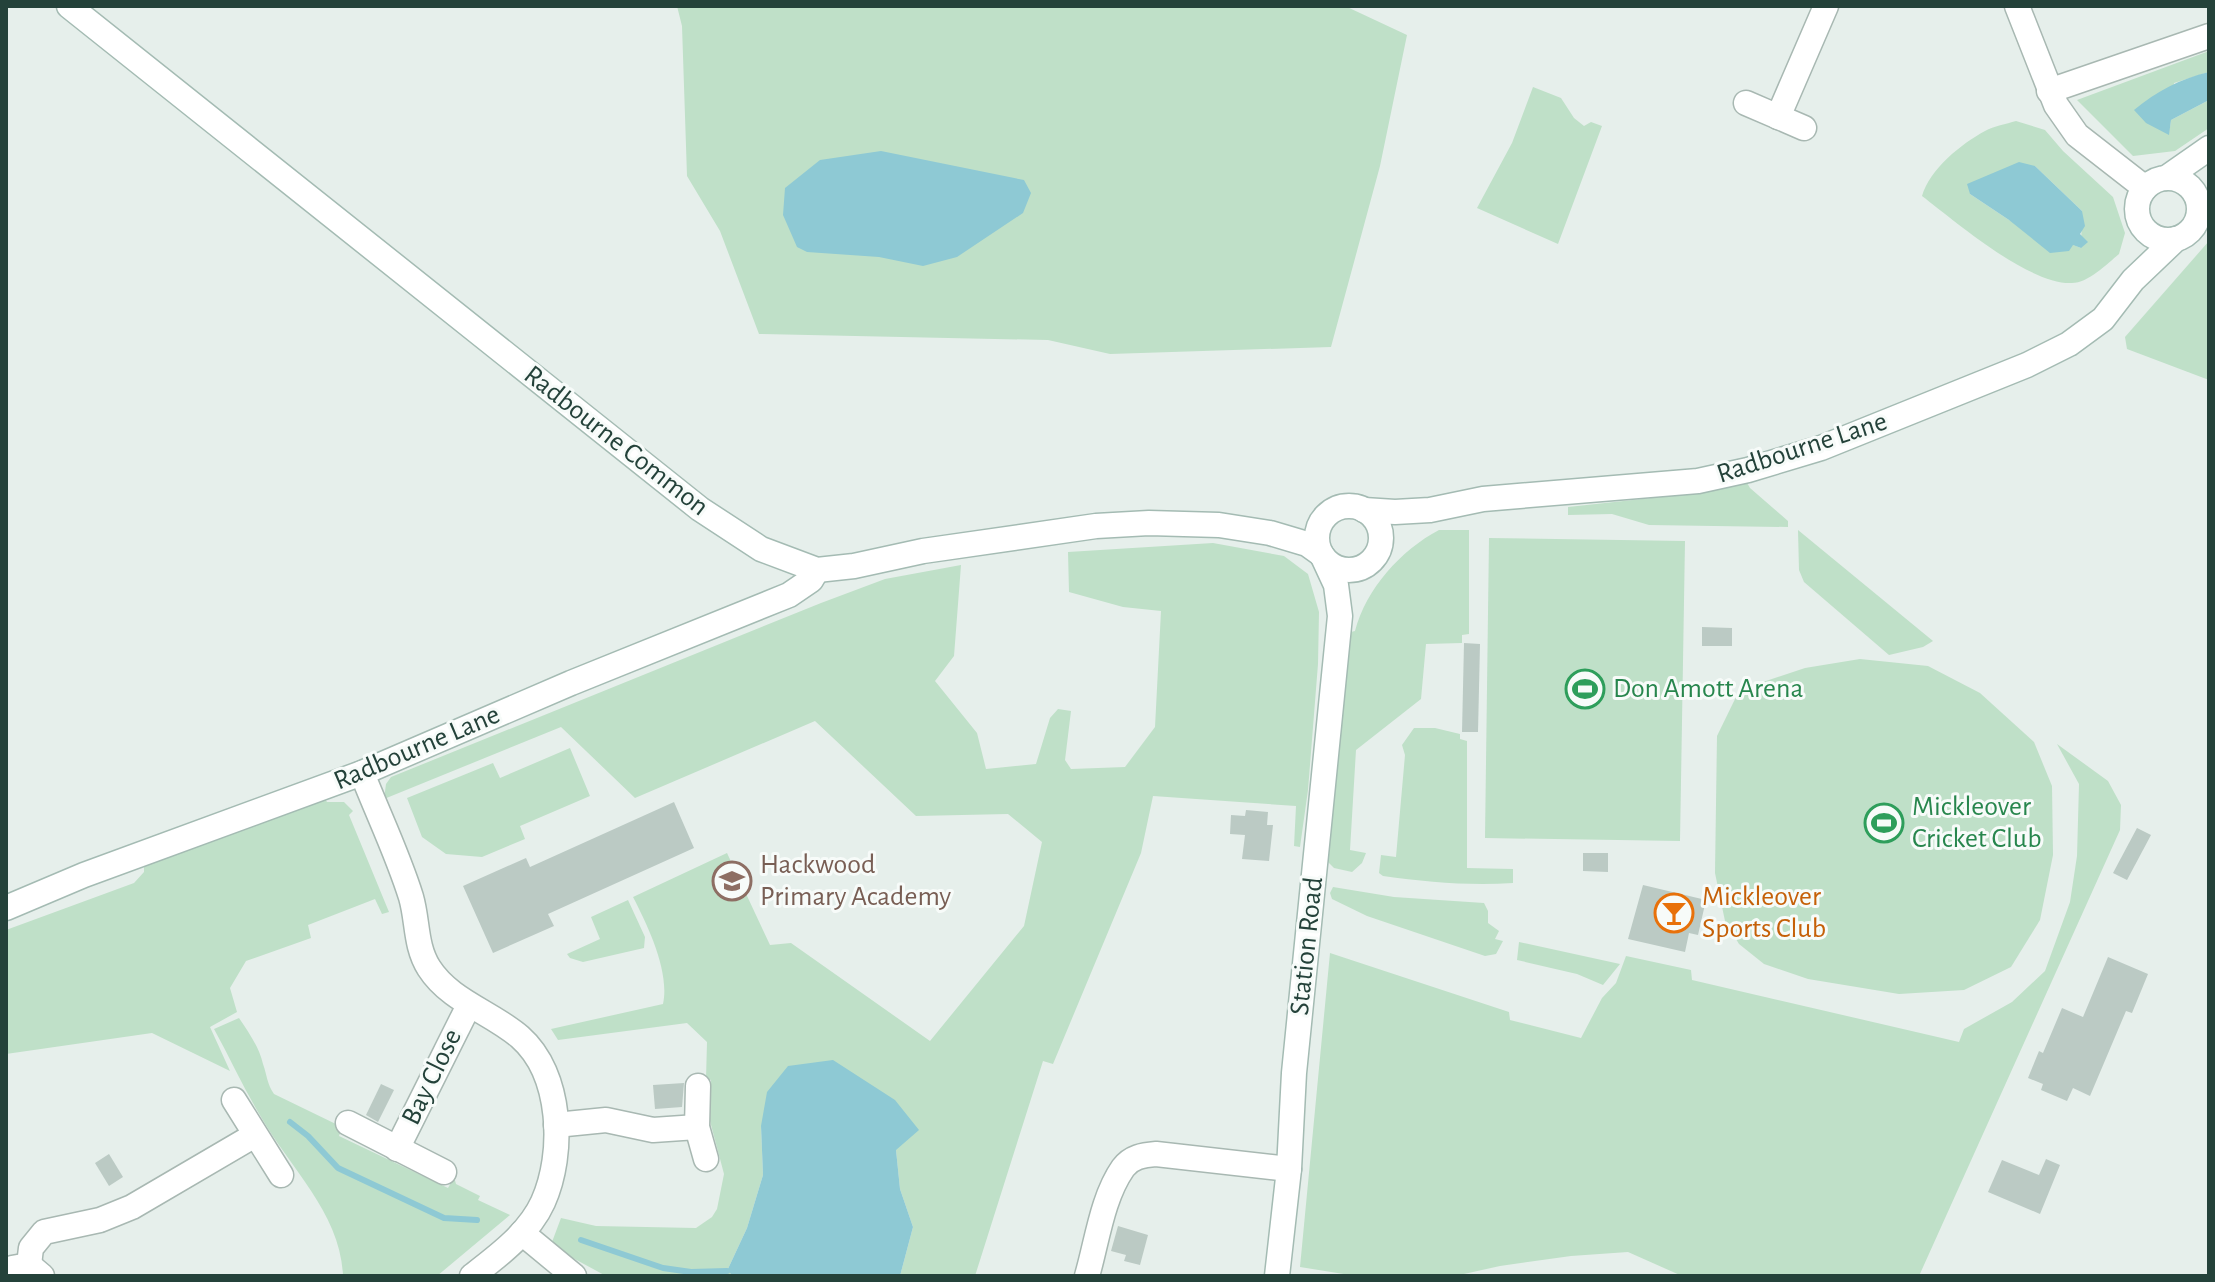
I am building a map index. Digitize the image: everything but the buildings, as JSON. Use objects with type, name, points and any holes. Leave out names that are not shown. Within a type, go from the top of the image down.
[{"type":"street","name":"Radbourne Common","points":[[69,6],[700,509],[761,549],[817,570],[1096,526],[1185,523],[1270,533],[1307,544],[1322,555]]},
{"type":"street","points":[[1778,117],[1826,6]]},
{"type":"street","points":[[2017,6],[2049,91],[2077,135],[2156,183],[2177,179],[2204,203],[2193,229],[2176,239],[2159,239],[2151,235],[2140,222],[2137,204],[2156,183],[2209,148]]},
{"type":"street","points":[[2049,91],[2209,36]]},
{"type":"street","points":[[1746,103],[1804,128]]},
{"type":"street","name":"Radbourne Lane","points":[[2133,280],[2140,222]]},
{"type":"street","name":"Radbourne Lane","points":[[1364,510],[1430,510],[1483,499],[1698,481],[1821,448],[2051,354],[2103,319],[2133,280],[2176,239]]},
{"type":"street","points":[[1347,507],[1364,510],[1373,517],[1381,535],[1374,559],[1351,570],[1331,565],[1322,555],[1317,536],[1324,519],[1331,513],[1347,507]]},
{"type":"street","name":"Radbourne Lane","points":[[1374,559],[1399,531],[1430,510]]},
{"type":"street","name":"Radbourne Common","points":[[1270,533],[1331,513]]},
{"type":"street","name":"Station Road","points":[[1277,1276],[1340,616],[1336,585],[1322,555]]},
{"type":"street","name":"Station Road","points":[[1340,616],[1352,587],[1374,559]]},
{"type":"street","name":"Radbourne Lane","points":[[6,908],[84,875],[362,773],[571,683],[789,595],[811,580],[817,570]]},
{"type":"street","points":[[362,773],[411,899],[419,948],[428,966],[438,980],[469,1005],[517,1035],[535,1052],[546,1072],[556,1125],[556,1145],[543,1204],[522,1233],[472,1276]]},
{"type":"street","name":"Bay Close","points":[[397,1149],[469,1005]]},
{"type":"street","points":[[698,1086],[697,1127],[706,1159]]},
{"type":"street","points":[[234,1100],[281,1175]]},
{"type":"street","points":[[556,1125],[606,1120],[653,1130],[697,1127]]},
{"type":"street","name":"Bay Close","points":[[348,1123],[444,1172]]},
{"type":"street","points":[[25,1271],[31,1248],[44,1232],[100,1220],[132,1207],[255,1135]]},
{"type":"street","points":[[1087,1276],[1110,1195],[1124,1166],[1138,1156],[1156,1154],[1289,1169]]},
{"type":"street","points":[[522,1233],[574,1276]]},
{"type":"green space","points":[[677,6],[1345,6],[1407,35],[1380,166],[1331,347],[1110,354],[1048,340],[759,334],[720,231],[687,176],[682,26]]},
{"type":"green space","points":[[2209,51],[2209,72],[2174,83],[2169,134],[2171,120],[2209,100],[2209,128],[2175,151],[2133,156],[2077,100]]},
{"type":"green space","points":[[1533,87],[1561,98],[1574,118],[1584,126],[1591,122],[1602,126],[1558,244],[1477,208],[1512,143]]},
{"type":"green space","points":[[2016,121],[2045,130],[2113,197],[2125,233],[2119,254],[2084,280],[2072,283],[2055,281],[2035,274],[1994,250],[1922,196],[1932,176],[1957,150],[1985,131]],"holes":[[[2035,166],[2082,211],[2081,248],[2009,220],[1970,194]]]},
{"type":"green space","points":[[2209,241],[2209,380],[2127,349],[2125,337]]},
{"type":"green space","points":[[1746,481],[1788,521],[1788,527],[1649,525],[1612,514],[1568,515],[1568,507],[1707,492]]},
{"type":"green space","points":[[1439,530],[1469,530],[1469,634],[1462,635],[1462,643],[1426,644],[1421,699],[1356,750],[1350,850],[1366,853],[1362,863],[1352,872],[1334,868],[1326,860],[1346,633],[1355,631],[1367,600],[1387,572],[1411,548]]},
{"type":"green space","points":[[1798,530],[1933,641],[1923,647],[1889,655],[1804,582],[1799,570]]},
{"type":"green space","name":"Don Amott Arena","points":[[1489,538],[1685,541],[1680,841],[1485,838]]},
{"type":"green space","points":[[1213,543],[1284,556],[1308,574],[1319,612],[1308,790],[1300,847],[1294,846],[1296,806],[1153,796],[1141,853],[1053,1064],[1043,1061],[975,1276],[900,1276],[913,1227],[900,1189],[896,1150],[761,1126],[763,1175],[747,1228],[727,1271],[734,1276],[606,1276],[571,1257],[552,1242],[561,1218],[596,1226],[696,1228],[712,1217],[717,1209],[724,1174],[710,1121],[711,1080],[706,1079],[707,1042],[687,1023],[558,1040],[551,1029],[663,1004],[661,964],[633,897],[727,853],[770,945],[791,943],[930,1041],[1024,926],[1042,842],[1008,814],[916,816],[815,721],[635,798],[561,727],[384,799],[386,784],[391,777],[885,579],[961,565],[954,656],[935,681],[977,733],[986,769],[1036,764],[1050,718],[1058,709],[1071,711],[1065,760],[1071,769],[1125,767],[1155,727],[1161,611],[1123,607],[1069,592],[1068,552]]},
{"type":"green space","name":"Mickleover Cricket Club","points":[[1860,659],[1928,666],[1980,693],[2034,742],[2052,786],[2053,855],[2040,920],[2011,967],[1964,990],[1899,994],[1808,979],[1764,964],[1739,944],[1725,921],[1715,873],[1717,736],[1736,697],[1763,682],[1805,668]]},
{"type":"green space","points":[[1414,728],[1435,728],[1460,734],[1460,739],[1467,741],[1467,868],[1513,869],[1513,883],[1448,883],[1379,873],[1381,855],[1396,857],[1405,755],[1402,745]]},
{"type":"green space","points":[[2057,744],[2108,781],[2121,805],[2120,830],[1919,1276],[1682,1276],[1628,1252],[1571,1256],[1455,1276],[1356,1276],[1300,1267],[1330,953],[1509,1012],[1510,1020],[1581,1038],[1602,998],[1616,983],[1626,956],[1691,970],[1692,980],[1959,1042],[1964,1029],[2012,1002],[2045,971],[2070,902],[2077,856],[2079,784]]},
{"type":"green space","points":[[570,748],[590,796],[520,826],[525,839],[482,857],[446,854],[422,837],[407,798],[493,763],[500,778]]},
{"type":"green space","points":[[323,796],[327,802],[344,802],[353,811],[349,815],[389,912],[382,914],[375,899],[308,925],[311,938],[246,961],[230,988],[237,1012],[210,1027],[230,1071],[152,1033],[6,1054],[6,930],[134,883],[144,872],[144,866]]},
{"type":"green space","points":[[1333,887],[1394,897],[1484,903],[1488,923],[1499,931],[1495,939],[1503,941],[1496,954],[1485,956],[1367,916],[1332,899],[1330,893]]},
{"type":"green space","points":[[628,900],[645,937],[644,948],[583,962],[570,958],[567,954],[600,939],[591,917]]},
{"type":"green space","points":[[1519,942],[1620,964],[1603,985],[1577,974],[1517,960]]},
{"type":"green space","points":[[239,1018],[259,1052],[274,1094],[342,1127],[339,1136],[448,1188],[454,1177],[456,1184],[480,1196],[478,1200],[510,1215],[437,1276],[343,1276],[340,1253],[324,1212],[261,1117],[214,1029]]},
{"type":"water","points":[[2209,72],[2209,100],[2171,120],[2169,135],[2146,123],[2134,110],[2169,86]]},
{"type":"water","points":[[881,151],[1024,180],[1031,193],[1023,213],[957,257],[923,266],[879,257],[807,252],[797,247],[783,215],[785,188],[820,160]]},
{"type":"water","points":[[2019,162],[2035,166],[2082,211],[2085,226],[2080,234],[2088,242],[2081,248],[2073,245],[2069,251],[2050,253],[1970,194],[1967,184]]},
{"type":"water","points":[[833,1060],[895,1100],[919,1130],[896,1150],[900,1189],[913,1227],[900,1276],[734,1276],[727,1271],[747,1228],[763,1175],[761,1126],[767,1092],[788,1066]]},
{"type":"waterway","points":[[290,1122],[338,1168],[444,1218],[477,1220]]},
{"type":"waterway","points":[[581,1240],[663,1268],[691,1272],[727,1271]]},
{"type":"place","name":"Don Amott Arena","points":[[1585,689]]},
{"type":"place","name":"Mickleover Cricket Club","points":[[1884,823]]},
{"type":"place","name":"Hackwood Primary Academy","points":[[732,881]]},
{"type":"place","name":"Mickleover Sports Club","points":[[1674,913]]}]
